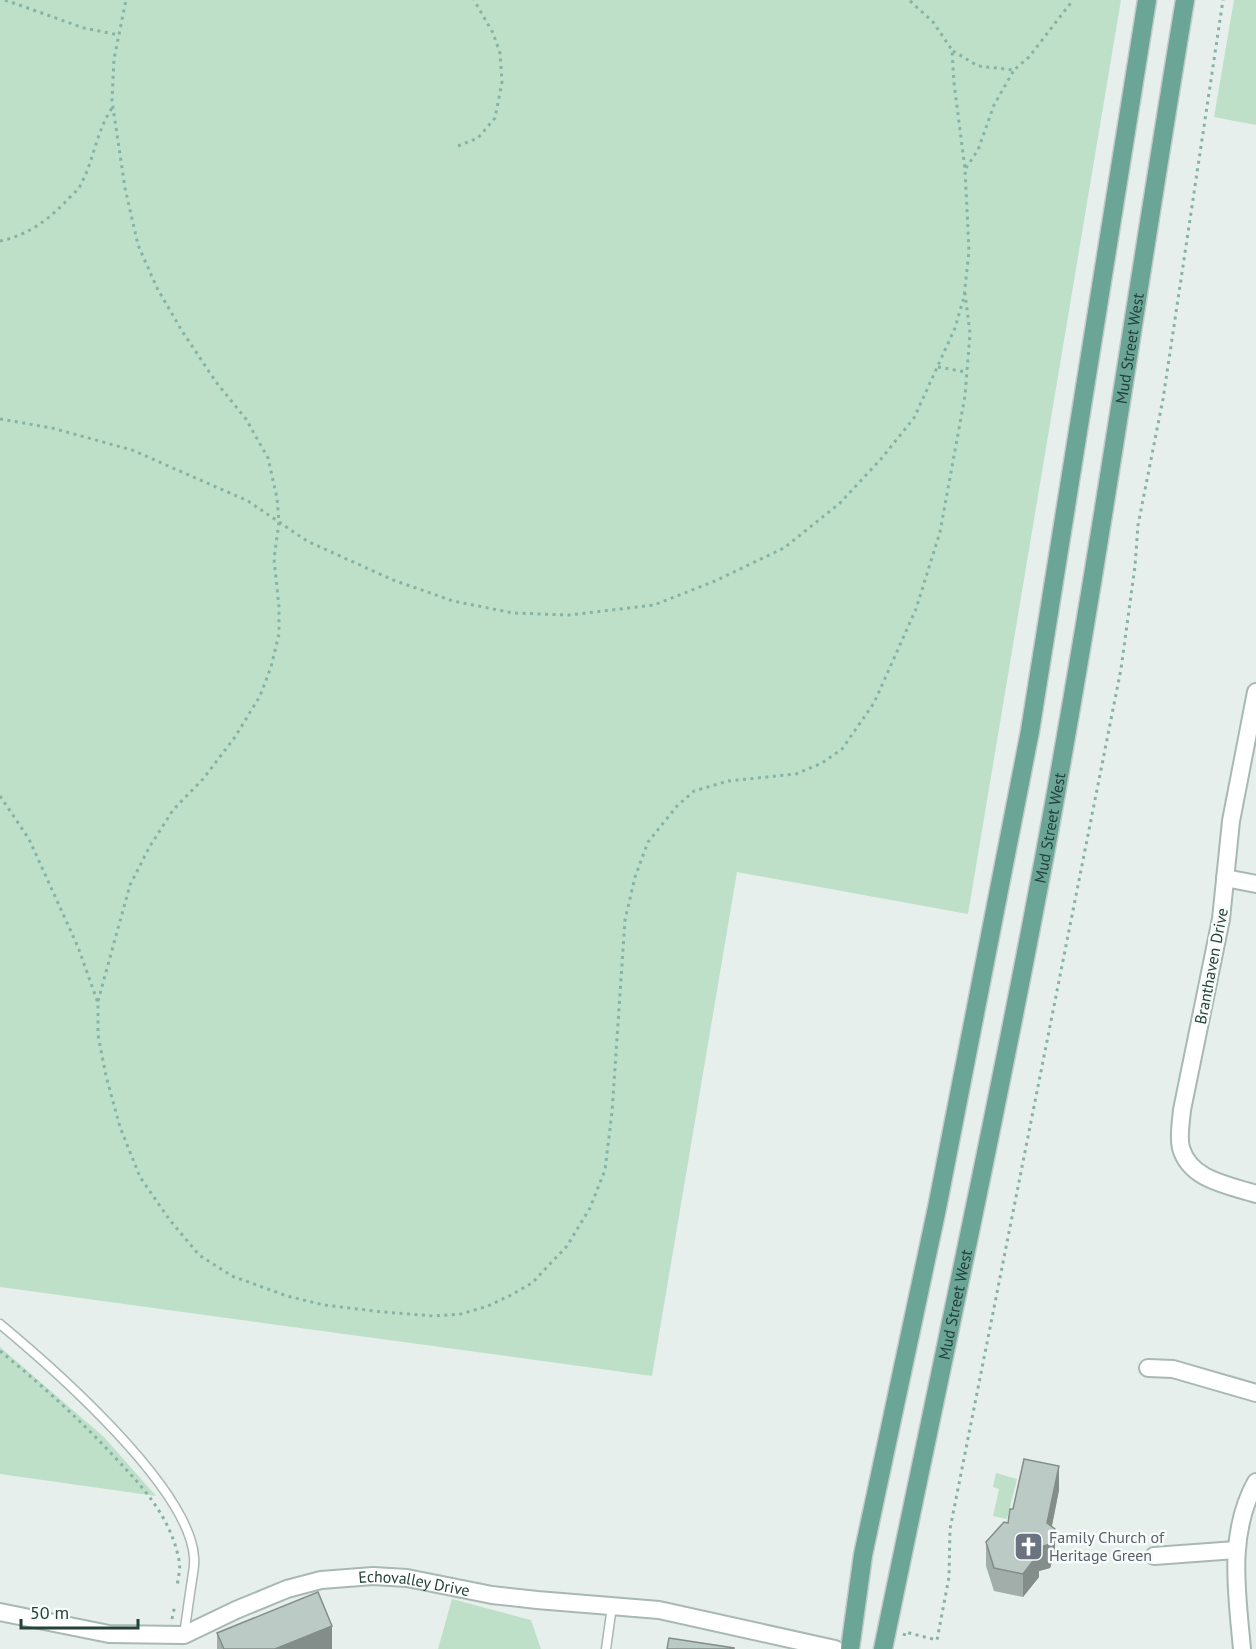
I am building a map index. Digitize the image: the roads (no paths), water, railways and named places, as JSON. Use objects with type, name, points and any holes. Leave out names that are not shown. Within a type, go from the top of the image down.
[{"type":"main road","points":[[850,1649],[863,1555],[937,1208],[1030,732],[1147,0]]},
{"type":"main road","name":"Mud Street West","points":[[883,1649],[963,1265],[1045,850],[1093,583],[1146,232],[1185,0]]},
{"type":"street","name":"Branthaven Drive","points":[[1256,692],[1232,821],[1221,918],[1182,1110],[1180,1137],[1181,1148],[1190,1166],[1207,1179],[1256,1194]]},
{"type":"street","points":[[1225,878],[1256,884]]},
{"type":"street","points":[[1148,1368],[1173,1369],[1256,1393]]},
{"type":"street","points":[[1242,1649],[1235,1573],[1236,1550],[1244,1510],[1256,1482]]},
{"type":"street","points":[[1154,1556],[1236,1550]]},
{"type":"street","name":"Echovalley Drive","points":[[0,1612],[110,1634],[179,1639],[236,1610],[287,1590],[321,1580],[373,1576],[407,1578],[492,1595],[659,1610],[835,1649]]},
{"type":"lane","points":[[0,1324],[75,1390],[103,1419],[165,1492],[183,1521],[195,1558],[179,1639]]},
{"type":"lane","points":[[606,1649],[612,1605]]},
{"type":"place","name":"Family Church of Heritage Green","points":[[1028,1546]]}]
